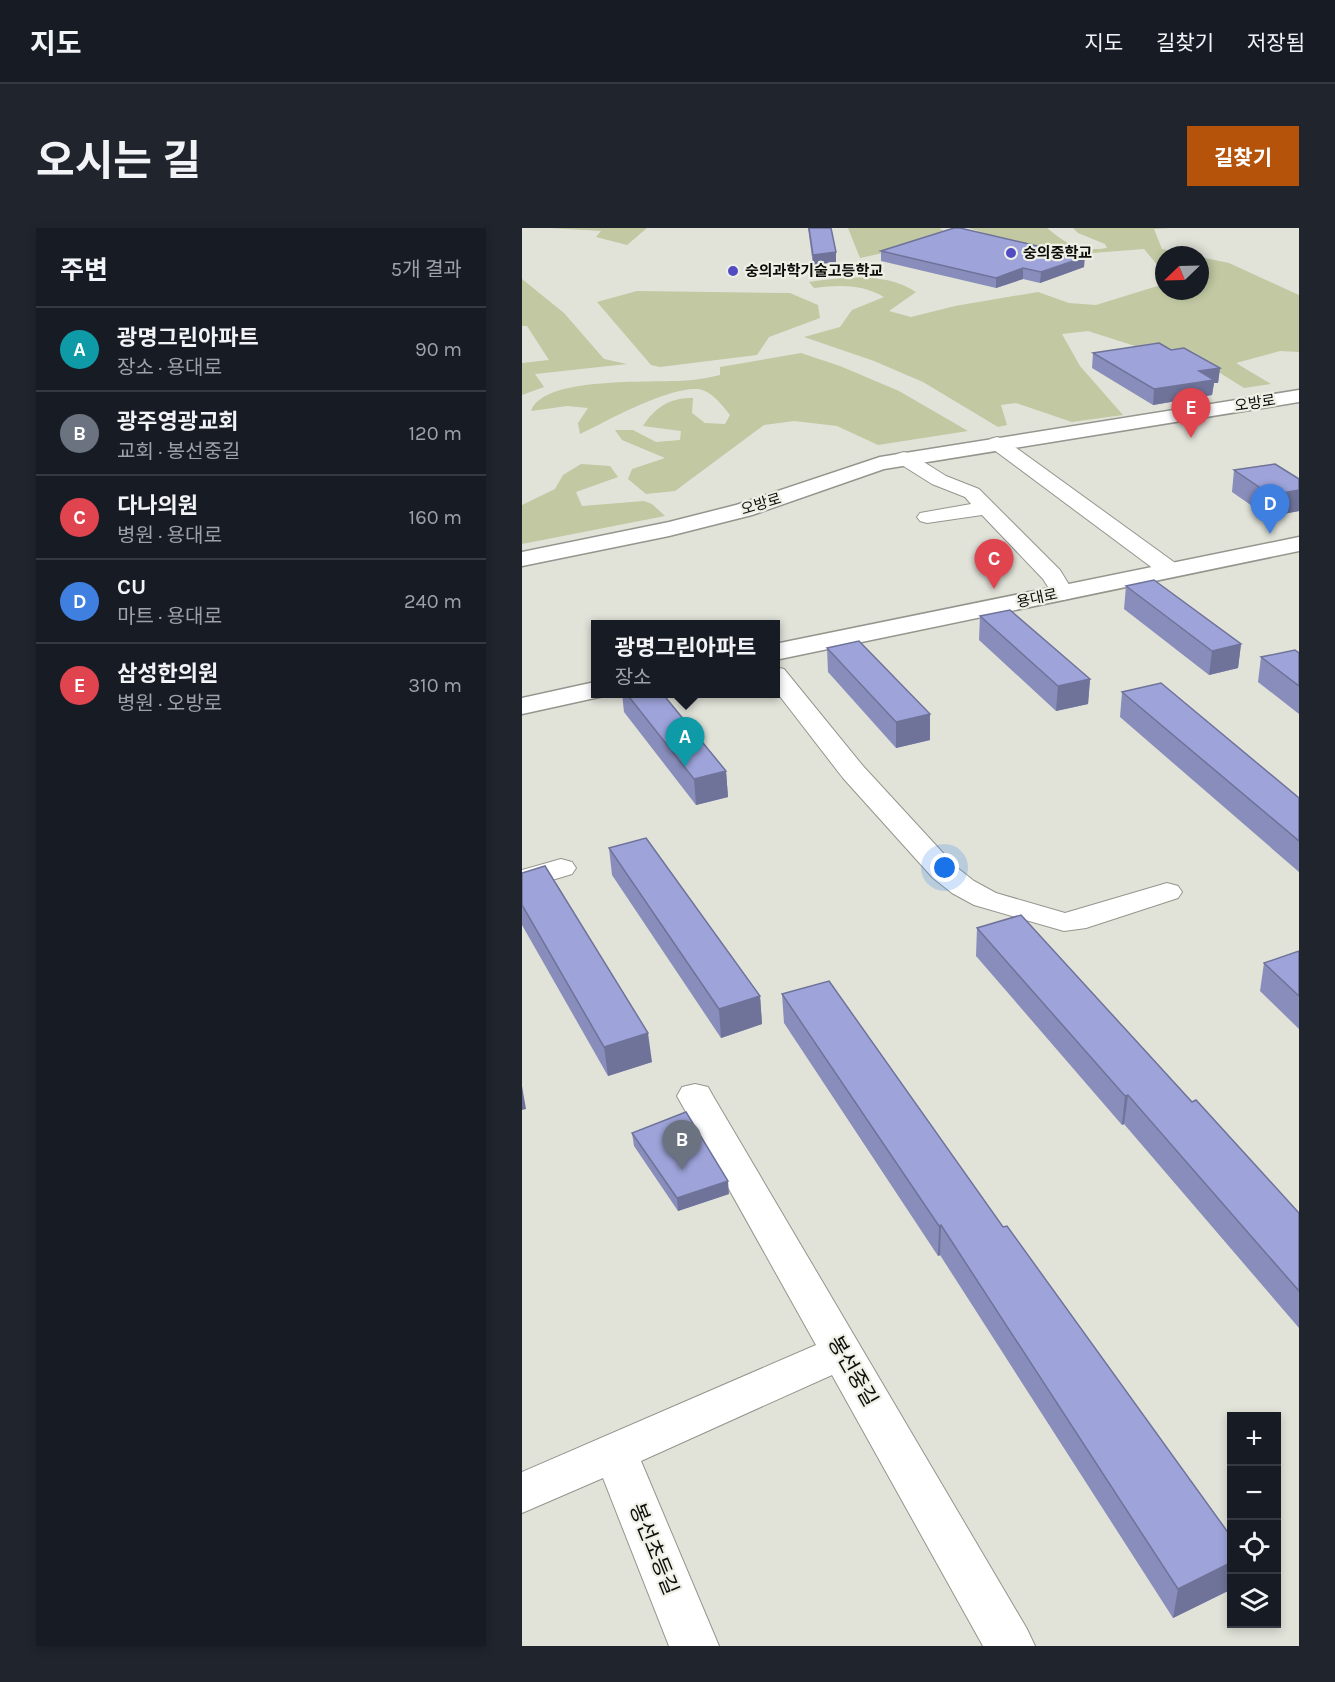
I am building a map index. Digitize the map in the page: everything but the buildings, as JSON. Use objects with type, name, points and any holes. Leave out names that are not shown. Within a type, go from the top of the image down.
[{"type":"main road","name":"오방로","points":[[522,559],[669,529],[744,510],[778,500],[860,469],[904,458],[1299,396]]},
{"type":"main road","name":"용대로","points":[[780,651],[1170,570],[1294,547]]},
{"type":"main road","points":[[522,706],[591,691]]},
{"type":"street","points":[[997,443],[1170,570]]},
{"type":"street","points":[[904,458],[939,480],[965,489],[1052,575],[1063,592]]},
{"type":"street","points":[[927,517],[986,508]]},
{"type":"street","points":[[780,680],[853,772],[944,872],[963,887],[985,899],[1064,922],[1075,921],[1167,892]]},
{"type":"street","points":[[522,880],[561,868]]},
{"type":"street","name":"봉선중길","points":[[695,1096],[1011,1646]]},
{"type":"street","points":[[522,1493],[842,1352]]},
{"type":"street","name":"봉선초등길","points":[[615,1451],[694,1646]]},
{"type":"green space","points":[[549,228],[647,228],[627,245],[596,237],[601,231]]},
{"type":"green space","points":[[848,228],[940,228],[947,234],[930,243],[860,258]]},
{"type":"green space","points":[[969,228],[1047,228],[1068,243],[1089,249],[1107,248],[1105,244],[1078,233],[1073,228],[1171,228],[1154,229],[1161,246],[1155,246],[1155,262],[1144,249],[1053,256]]},
{"type":"green space","points":[[1209,259],[1229,263],[1299,295],[1299,352],[1280,351],[1236,363],[1271,384],[1244,388],[1195,357],[1157,353],[1088,331],[1062,334],[1080,366],[1123,415],[1072,422],[1016,403],[1001,405],[1007,425],[998,427],[923,382],[874,361],[804,337],[840,327],[852,310],[884,297],[850,286],[814,288],[809,282],[836,279],[864,278],[892,281],[916,292],[889,311],[911,317],[955,306],[1038,292],[1069,303],[1096,305],[1155,287],[1155,300],[1209,300]]},
{"type":"green space","points":[[522,279],[564,313],[604,359],[627,364],[535,374],[544,387],[522,395],[522,363],[549,360],[527,326],[522,326]]},
{"type":"green space","points":[[637,291],[790,293],[818,305],[820,318],[769,337],[757,355],[660,367],[651,365],[597,302]]},
{"type":"green space","points":[[801,353],[840,366],[899,391],[968,431],[878,445],[837,426],[794,421],[764,425],[675,491],[646,494],[628,479],[632,469],[665,458],[622,440],[615,430],[633,430],[656,442],[680,440],[681,431],[643,426],[652,414],[664,405],[685,398],[693,398],[692,413],[705,423],[725,424],[730,415],[712,395],[698,389],[671,393],[580,434],[578,423],[588,408],[567,406],[531,411],[540,399],[557,391],[579,386],[700,379],[720,375],[720,367]]},
{"type":"green space","points":[[581,464],[610,466],[618,477],[576,492],[582,506],[644,501],[652,504],[665,516],[522,544],[522,505],[555,489],[563,475]]},
{"type":"place","name":"숭의중학교","points":[[1011,253]]},
{"type":"place","name":"숭의과학기술고등학교","points":[[733,271]]},
{"type":"place","name":"삼성한의원","points":[[1191,438]]},
{"type":"place","name":"CU","points":[[1270,534]]},
{"type":"place","name":"다나의원","points":[[994,589]]},
{"type":"place","name":"광명그린아파트","points":[[685,767]]},
{"type":"place","name":"광주영광교회","points":[[682,1170]]}]
